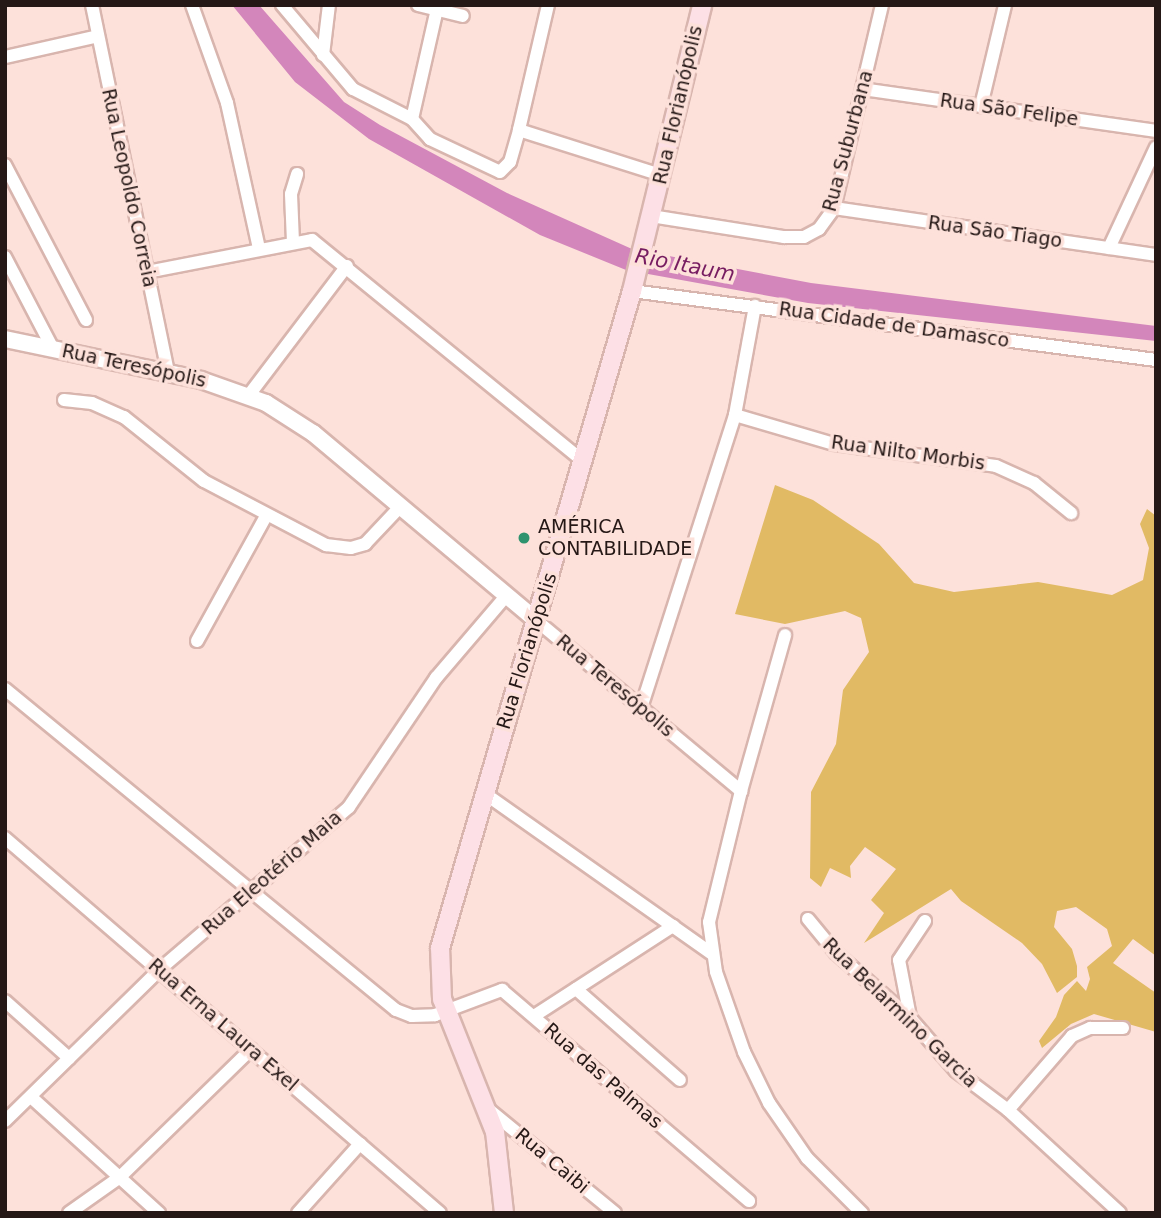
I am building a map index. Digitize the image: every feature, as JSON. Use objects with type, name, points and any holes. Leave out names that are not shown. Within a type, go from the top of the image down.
[{"type":"main road","name":"Rua Florianópolis","points":[[505,1213],[499,1149],[488,1109],[447,1012],[439,981],[441,938],[537,621],[643,252],[702,5]]},
{"type":"street","name":"Rua Leopoldo Correia","points":[[92,5],[167,372]]},
{"type":"street","points":[[192,5],[227,103],[259,249]]},
{"type":"street","points":[[282,5],[358,94],[412,119],[430,139],[500,172],[510,162],[548,5]]},
{"type":"street","points":[[323,55],[329,5]]},
{"type":"street","points":[[418,5],[463,16]]},
{"type":"street","name":"Rua Suburbana","points":[[652,216],[795,237],[820,229],[834,208],[882,5]]},
{"type":"street","points":[[981,106],[1005,5]]},
{"type":"street","points":[[412,119],[438,8]]},
{"type":"street","points":[[5,57],[98,36]]},
{"type":"street","name":"Rua São Felipe","points":[[862,89],[1156,131]]},
{"type":"street","points":[[519,130],[661,175]]},
{"type":"street","points":[[1109,248],[1152,164],[1156,147]]},
{"type":"street","points":[[5,165],[86,320]]},
{"type":"street","points":[[293,242],[291,194],[297,174]]},
{"type":"street","name":"Rua São Tiago","points":[[834,208],[1156,255]]},
{"type":"street","points":[[147,272],[293,242],[319,243],[583,462]]},
{"type":"street","points":[[5,257],[53,349]]},
{"type":"street","points":[[249,395],[347,266]]},
{"type":"street","name":"Rua Cidade de Damasco","points":[[632,291],[1156,360]]},
{"type":"street","points":[[641,708],[735,415],[755,306]]},
{"type":"street","name":"Rua Teresópolis","points":[[5,339],[167,372],[249,395],[313,433],[741,791]]},
{"type":"street","points":[[64,400],[92,403],[124,417],[204,481],[317,542],[351,548],[377,535],[400,508]]},
{"type":"street","name":"Rua Nilto Morbis","points":[[735,415],[834,444],[996,466],[1024,476],[1071,513]]},
{"type":"street","points":[[197,641],[265,516]]},
{"type":"street","name":"Rua Eleotério Maia","points":[[5,1121],[159,970],[349,807],[436,678],[506,596]]},
{"type":"street","points":[[785,635],[741,791],[709,922],[711,953],[737,1036],[769,1103],[807,1158],[862,1213]]},
{"type":"street","points":[[5,689],[402,1014],[424,1017],[447,1012]]},
{"type":"street","points":[[484,793],[711,953]]},
{"type":"street","name":"Rua Erna Laura Exel","points":[[5,838],[440,1213]]},
{"type":"street","name":"Rua Belarmino Garcia","points":[[808,919],[836,953],[910,1018],[956,1071],[1008,1110],[1120,1213]]},
{"type":"street","points":[[910,1018],[899,960],[925,921]]},
{"type":"street","points":[[534,1016],[673,926]]},
{"type":"street","points":[[576,989],[680,1080]]},
{"type":"street","name":"Rua das Palmas","points":[[447,1012],[502,990],[749,1201]]},
{"type":"street","points":[[5,1001],[69,1058]]},
{"type":"street","points":[[1008,1110],[1072,1036],[1090,1028],[1123,1028]]},
{"type":"street","points":[[69,1213],[120,1177],[251,1049]]},
{"type":"street","points":[[31,1097],[159,1213]]},
{"type":"street","name":"Rua Caibi","points":[[488,1109],[615,1213]]},
{"type":"street","points":[[298,1213],[360,1144]]},
{"type":"shaded area","points":[[775,485],[813,500],[879,544],[914,583],[954,592],[1038,582],[1112,595],[1143,580],[1149,548],[1140,524],[1147,509],[1156,516],[1156,956],[1133,939],[1113,963],[1156,993],[1156,1032],[1094,1014],[1071,1024],[1042,1048],[1039,1041],[1056,1017],[1064,995],[1077,981],[1086,991],[1090,979],[1087,967],[1112,946],[1107,929],[1076,907],[1057,911],[1054,927],[1072,949],[1077,977],[1057,993],[1042,964],[1022,943],[961,901],[951,889],[864,943],[884,913],[871,900],[896,869],[865,847],[850,866],[851,878],[830,868],[821,887],[810,878],[811,792],[836,744],[843,690],[869,652],[861,618],[845,611],[785,624],[735,614]]},
{"type":"water","name":"Rio Itaum","points":[[232,5],[259,5],[344,102],[380,125],[507,193],[632,249],[811,283],[1156,326],[1156,341],[808,303],[626,270],[540,235],[369,139],[295,82]]},
{"type":"place","name":"AMÉRICA CONTABILIDADE","points":[[524,538]]}]
